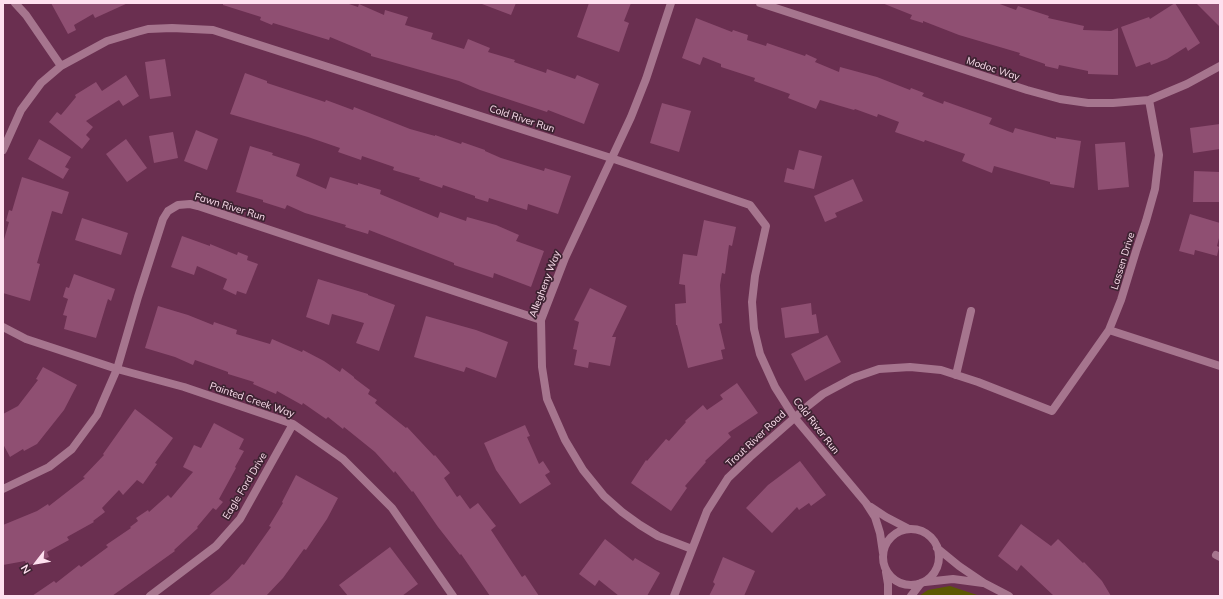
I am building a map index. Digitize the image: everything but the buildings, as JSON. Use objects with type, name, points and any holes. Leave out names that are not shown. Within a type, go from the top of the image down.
[{"type":"street","points":[[15,3],[26,15],[61,66]]},
{"type":"street","name":"Allegheny Way","points":[[671,3],[646,79],[631,117],[565,258],[541,320],[542,367],[547,399],[565,440],[583,470],[604,496],[622,512],[658,536],[692,549]]},
{"type":"street","name":"Modoc Way","points":[[760,3],[1060,100],[1088,103],[1113,103],[1149,100],[1187,84],[1220,66]]},
{"type":"street","name":"Cold River Run","points":[[3,150],[21,110],[41,83],[61,66],[107,41],[137,32],[172,28],[213,30],[611,158],[750,205],[766,226],[755,276],[752,302],[754,329],[760,354],[775,387],[794,417],[866,503],[878,524],[883,553]]},
{"type":"street","name":"Lassen Drive","points":[[1052,411],[1109,330],[1121,300],[1146,221],[1155,189],[1159,155],[1149,100]]},
{"type":"street","name":"Fawn River Run","points":[[3,489],[49,467],[72,449],[97,414],[117,369],[163,219],[168,211],[178,205],[184,204],[198,206],[541,320]]},
{"type":"street","points":[[956,375],[971,311]]},
{"type":"street","name":"Painted Creek Way","points":[[3,327],[26,339],[117,369],[184,387],[293,424],[343,459],[392,508],[453,596]]},
{"type":"street","points":[[1109,330],[1220,366]]},
{"type":"street","name":"Trout River Road","points":[[674,596],[707,511],[728,478],[750,456],[794,417],[823,394],[853,378],[879,369],[910,367],[941,370],[978,382],[1052,411]]},
{"type":"street","name":"Eagle Ford Drive","points":[[150,596],[216,546],[240,519],[293,424]]},
{"type":"street","name":"Cold River Run","points":[[866,503],[880,514],[909,529]]},
{"type":"street","points":[[888,596],[888,584],[883,562],[883,553],[886,542],[890,537],[902,530],[916,529],[928,535],[937,548],[958,566],[984,583],[1009,596]]},
{"type":"street","points":[[911,596],[923,582],[934,573],[939,560],[937,548]]},
{"type":"street","points":[[885,569],[893,579],[898,582],[911,585],[923,582],[953,579],[984,583]]},
{"type":"shaded area","points":[[950,586],[980,596],[919,596],[928,590]]}]
